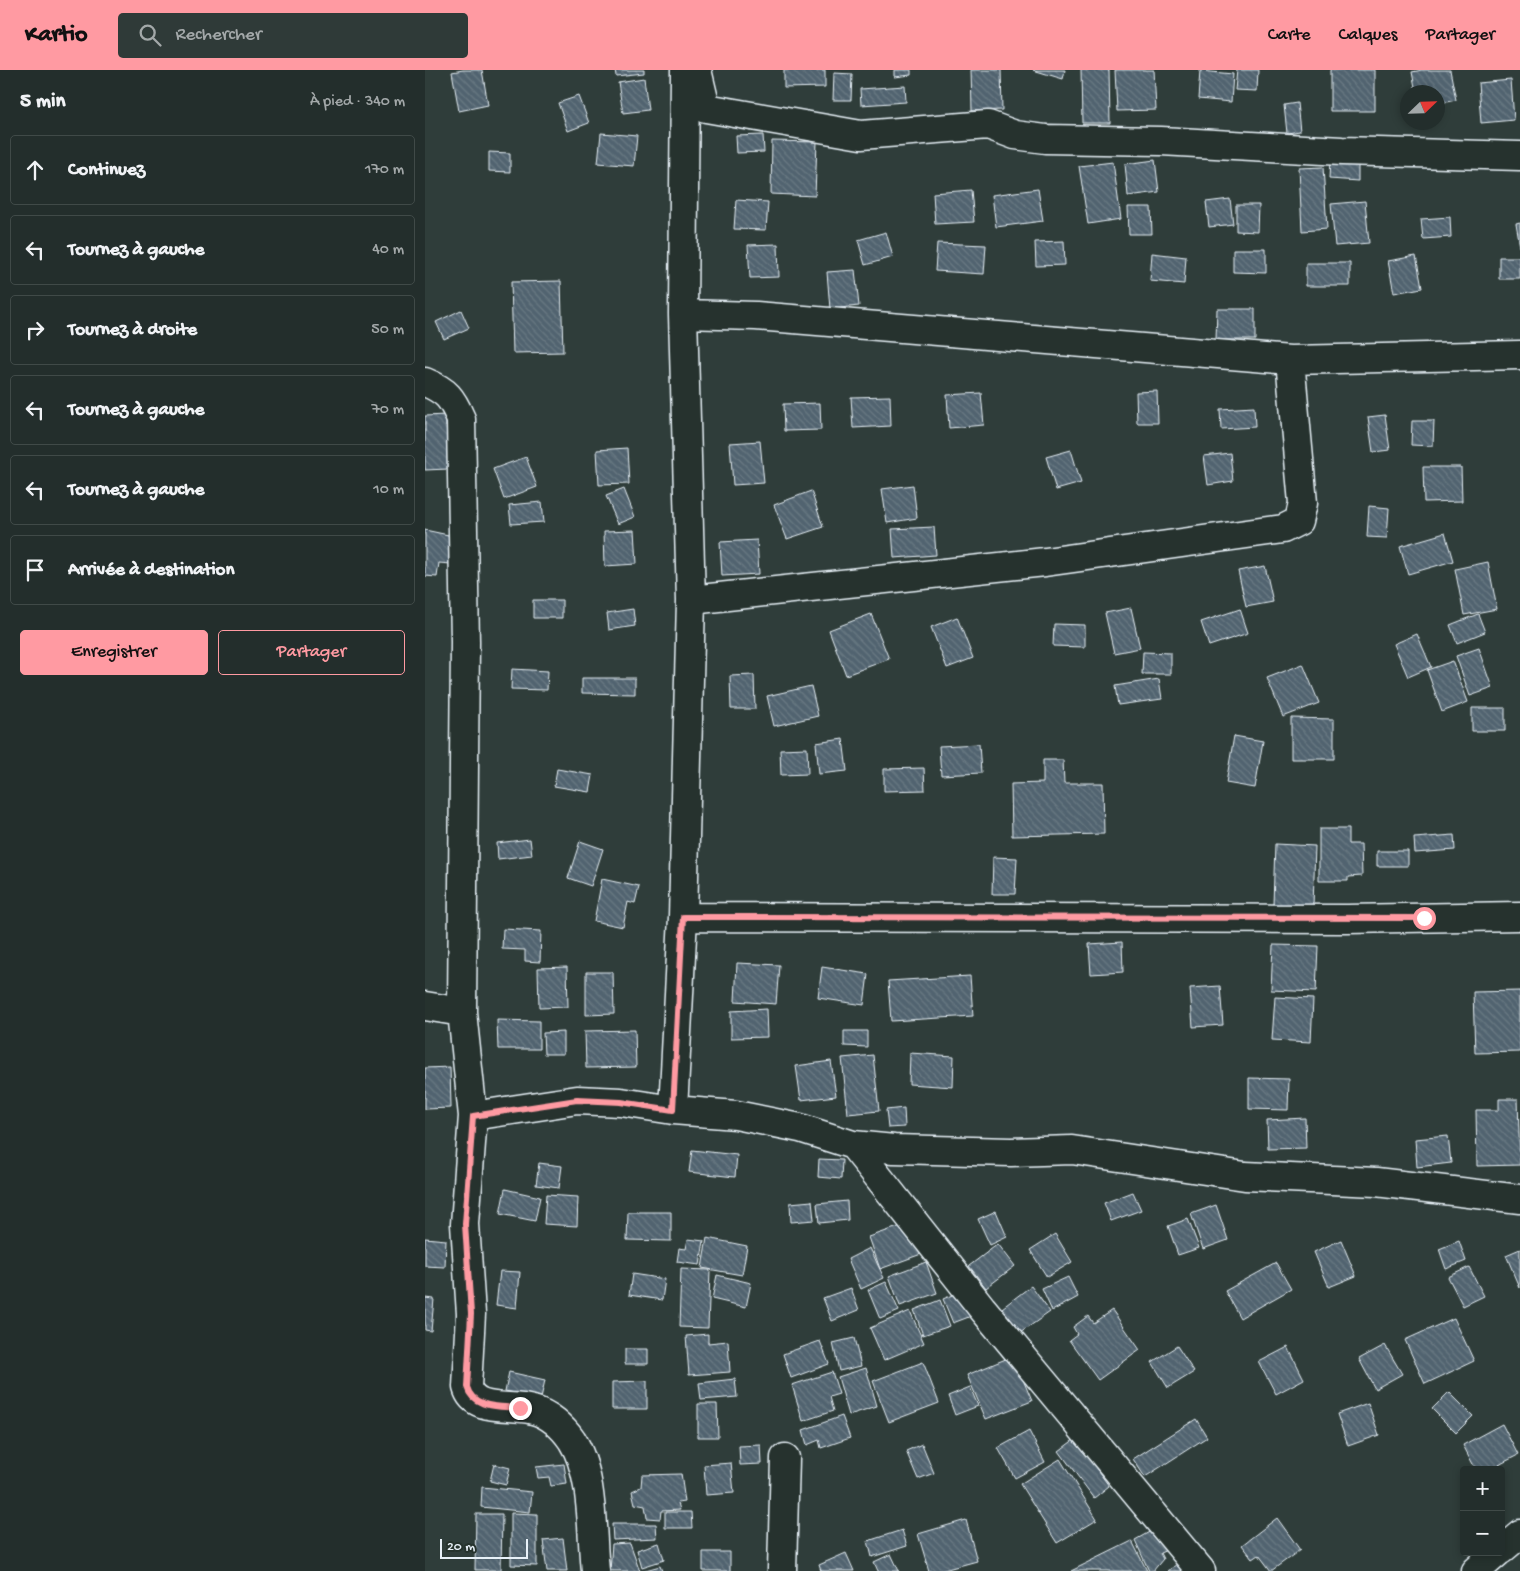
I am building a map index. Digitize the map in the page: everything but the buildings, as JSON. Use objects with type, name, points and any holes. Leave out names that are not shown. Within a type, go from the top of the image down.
[{"type":"street","points":[[673,1110],[683,917],[691,600],[683,314],[685,70]]},
{"type":"street","points":[[697,70],[706,108],[861,135],[988,125],[1015,135],[1045,139],[1161,142],[1352,152],[1520,156]]},
{"type":"street","points":[[683,314],[756,316],[1291,360],[1520,355]]},
{"type":"street","points":[[691,600],[1045,562],[1283,530],[1299,520],[1303,503],[1291,360]]},
{"type":"street","points":[[425,382],[439,388],[453,400],[461,419],[465,642],[462,1012],[473,1116],[465,1224],[471,1314],[468,1392],[469,1397],[477,1403],[534,1410],[556,1421],[572,1440],[586,1474],[595,1571]]},
{"type":"street","points":[[683,917],[1347,919],[1520,916]]},
{"type":"street","points":[[425,1006],[462,1012]]},
{"type":"street","points":[[473,1116],[577,1100],[621,1102],[673,1110],[736,1115],[800,1128],[853,1145],[943,1151],[1072,1150],[1245,1176],[1376,1182],[1520,1199]]},
{"type":"street","points":[[853,1145],[982,1308],[1201,1571]]},
{"type":"street","points":[[782,1571],[785,1458]]},
{"type":"street","points":[[1505,1547],[1520,1534]]},
{"type":"street","points":[[1476,1571],[1493,1556]]},
{"type":"route","points":[[520,1408],[477,1403],[469,1397],[467,1387],[471,1314],[465,1224],[473,1116],[577,1100],[621,1102],[673,1110],[683,917],[1424,918]]}]
